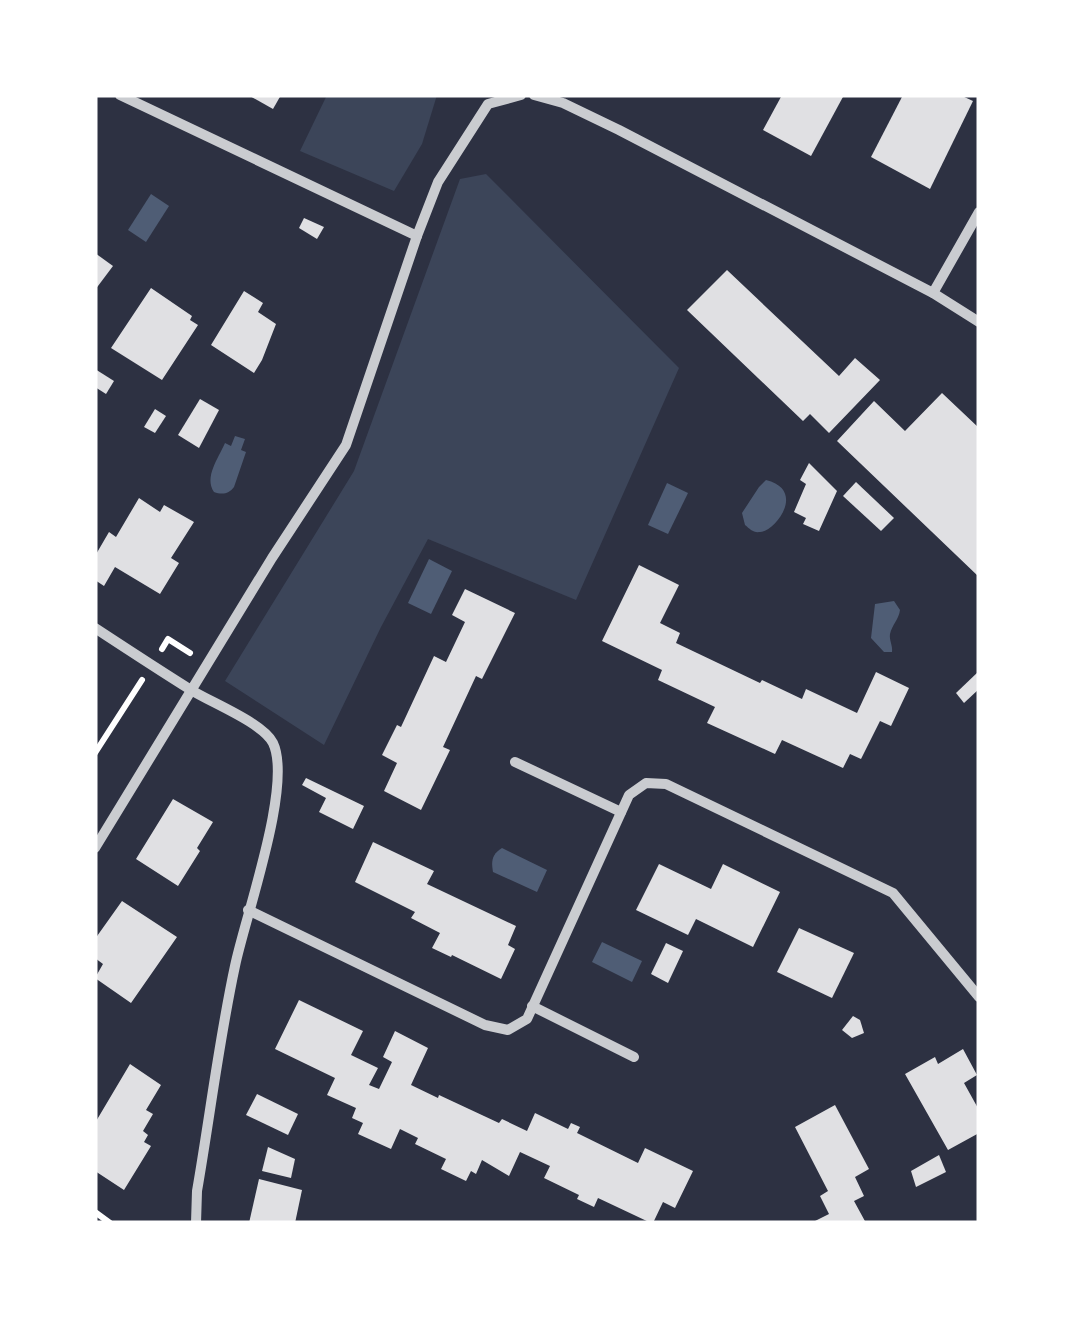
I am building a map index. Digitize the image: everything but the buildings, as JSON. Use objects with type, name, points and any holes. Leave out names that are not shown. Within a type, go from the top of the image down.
[{"type":"street","points":[[120,95],[416,236]]},
{"type":"street","points":[[95,848],[272,558],[346,445],[438,182],[488,104],[522,95]]},
{"type":"street","points":[[534,95],[563,103],[620,130],[932,293],[979,322]]},
{"type":"street","points":[[932,293],[979,212]]},
{"type":"street","points":[[95,628],[255,726],[272,740],[277,756],[270,834],[235,966],[197,1190],[196,1223]]},
{"type":"street","points":[[515,762],[621,812]]},
{"type":"street","points":[[248,910],[486,1025],[508,1030],[527,1018],[628,794],[646,783],[666,784],[892,893],[979,997]]},
{"type":"street","points":[[532,1006],[634,1056]]},
{"type":"path","points":[[95,1212],[110,1223]]},
{"type":"shaded area","points":[[327,95],[437,95],[422,144],[394,191],[300,151]]},
{"type":"shaded area","points":[[486,174],[679,368],[576,600],[428,539],[324,745],[225,681],[354,471],[460,179]]},
{"type":"shaded area","points":[[151,194],[169,206],[146,242],[128,230]]},
{"type":"shaded area","points":[[235,436],[245,439],[241,450],[246,452],[234,487],[225,493],[214,492],[213,468],[225,443],[231,446]]},
{"type":"shaded area","points":[[766,480],[778,485],[786,501],[773,525],[755,532],[745,525],[742,513]]},
{"type":"shaded area","points":[[667,483],[688,493],[668,534],[648,525]]},
{"type":"shaded area","points":[[429,559],[452,571],[431,614],[408,603]]},
{"type":"shaded area","points":[[894,601],[900,610],[890,634],[892,652],[884,652],[871,638],[875,604]]},
{"type":"shaded area","points":[[502,848],[547,870],[537,892],[493,872],[493,858]]},
{"type":"shaded area","points":[[602,942],[642,961],[632,982],[592,962]]}]
